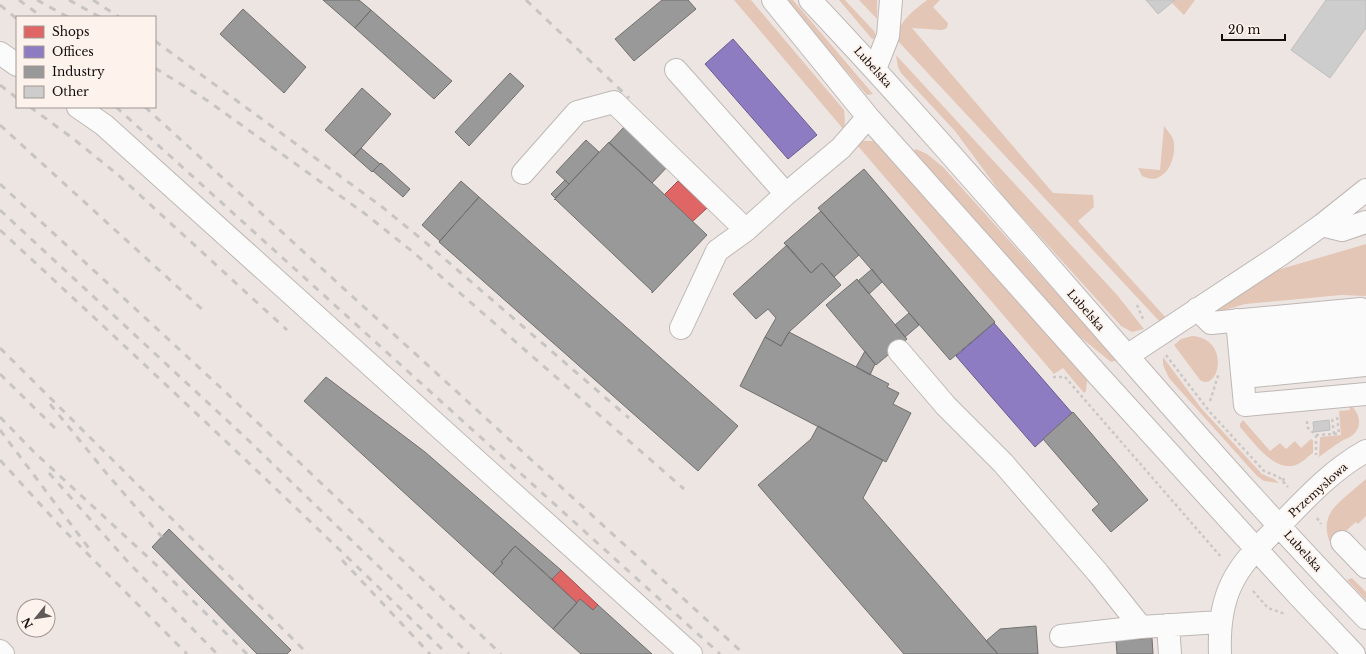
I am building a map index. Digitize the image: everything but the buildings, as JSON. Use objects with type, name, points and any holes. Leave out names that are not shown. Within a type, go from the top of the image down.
[{"type":"street","points":[[773,0],[868,117],[1093,369],[1256,549],[1354,654]]},
{"type":"street","name":"Lubelska","points":[[810,0],[876,69],[1127,356],[1279,526],[1366,618]]},
{"type":"street","points":[[876,69],[888,36],[891,0]]},
{"type":"street","points":[[0,53],[16,64]]},
{"type":"street","points":[[676,70],[786,194]]},
{"type":"street","points":[[522,173],[577,112],[614,102],[746,230]]},
{"type":"street","points":[[79,108],[104,125],[691,654]]},
{"type":"street","points":[[681,328],[717,252],[746,230],[841,148],[868,117]]},
{"type":"street","points":[[1127,356],[1280,255],[1322,225],[1366,190]]},
{"type":"street","points":[[1322,225],[1342,230],[1366,222]]},
{"type":"street","points":[[1197,309],[1240,349],[1365,350],[1361,309],[1240,349]]},
{"type":"street","points":[[1240,349],[1245,405],[1366,394]]},
{"type":"street","points":[[900,351],[946,406],[1003,463],[1098,573],[1141,627]]},
{"type":"street","name":"Przemysłowa","points":[[1256,549],[1310,494],[1335,472],[1366,451]]},
{"type":"street","points":[[1342,542],[1366,567]]},
{"type":"street","points":[[1220,654],[1220,622],[1226,599],[1232,582],[1256,549]]},
{"type":"street","points":[[1061,636],[1141,627],[1220,622]]},
{"type":"street","points":[[1168,625],[1170,654]]},
{"type":"street","points":[[0,651],[3,654]]},
{"type":"path","points":[[1137,305],[1145,323]]},
{"type":"path","points":[[1164,352],[1209,411],[1264,471],[1279,477],[1285,484]]},
{"type":"path","points":[[1210,401],[1220,371]]},
{"type":"path","points":[[1053,377],[1065,377],[1220,555]]},
{"type":"path","points":[[1316,436],[1339,433],[1337,413]]},
{"type":"path","points":[[1332,417],[1334,434]]},
{"type":"path","points":[[1306,419],[1307,427],[1316,436],[1316,455]]},
{"type":"path","points":[[1282,480],[1287,478]]},
{"type":"path","points":[[1317,518],[1321,524]]},
{"type":"shaded area","points":[[734,0],[751,0],[844,110],[844,130]]},
{"type":"shaded area","points":[[785,0],[793,0],[873,94],[867,95]]},
{"type":"shaded area","points":[[839,0],[845,0],[874,31],[876,36],[875,38],[872,39]]},
{"type":"shaded area","points":[[859,0],[877,0],[877,19]]},
{"type":"shaded area","points":[[927,0],[940,0],[933,7],[948,23],[947,28],[942,30],[912,28],[1053,193],[1093,195],[1094,207],[1078,221],[1167,319],[1161,323],[896,39],[900,27],[907,17]]},
{"type":"shaded area","points":[[1175,0],[1195,0],[1184,15],[1172,3]]},
{"type":"shaded area","points":[[896,55],[1118,296],[1144,329],[1132,332],[1121,326],[1003,196],[955,131],[901,73],[898,67]]},
{"type":"shaded area","points":[[1164,126],[1173,139],[1174,150],[1172,162],[1166,172],[1155,179],[1142,176],[1138,168],[1160,170]]},
{"type":"shaded area","points":[[862,141],[874,141],[1073,362],[1087,380],[1086,391],[1084,393],[1063,368],[1054,374],[857,145]]},
{"type":"shaded area","points":[[916,149],[927,154],[943,167],[1117,360],[1111,362],[1079,336],[913,151]]},
{"type":"shaded area","points":[[1366,244],[1366,296],[1341,295],[1245,304],[1215,313],[1213,307],[1264,274]]},
{"type":"shaded area","points":[[1192,336],[1203,338],[1211,344],[1216,351],[1218,367],[1211,380],[1206,382],[1200,380],[1174,345],[1181,339]]},
{"type":"shaded area","points":[[1163,357],[1201,408],[1262,474],[1279,483],[1264,481],[1257,476],[1169,378],[1163,365]]},
{"type":"shaded area","points":[[1349,404],[1355,410],[1359,418],[1357,430],[1319,457],[1320,437],[1341,435],[1339,411],[1350,410]]},
{"type":"shaded area","points":[[1243,420],[1270,451],[1280,443],[1286,449],[1295,441],[1301,448],[1311,439],[1313,440],[1313,453],[1298,464],[1289,466],[1281,465],[1265,455],[1240,427]]},
{"type":"shaded area","points":[[1366,479],[1366,516],[1358,524],[1356,522],[1331,544],[1327,531],[1327,522],[1330,513]]},
{"type":"shaded area","points":[[1352,578],[1366,592],[1366,600],[1347,580]]},
{"type":"railway","points":[[19,0],[41,16]]},
{"type":"railway","points":[[37,0],[66,16]]},
{"type":"railway","points":[[69,0],[98,16]]},
{"type":"railway","points":[[93,0],[117,16]]},
{"type":"railway","points":[[526,0],[629,98]]},
{"type":"railway","points":[[0,5],[16,18]]},
{"type":"railway","points":[[156,42],[381,206],[425,242],[629,418]]},
{"type":"railway","points":[[156,69],[208,101],[364,213],[413,252],[684,489]]},
{"type":"railway","points":[[0,85],[16,97]]},
{"type":"railway","points":[[31,108],[71,137],[117,174],[287,330]]},
{"type":"railway","points":[[117,108],[720,654]]},
{"type":"railway","points":[[146,108],[744,654]]},
{"type":"railway","points":[[0,125],[205,312]]},
{"type":"railway","points":[[0,184],[219,386],[501,654]]},
{"type":"railway","points":[[0,210],[246,438],[469,654]]},
{"type":"railway","points":[[0,230],[225,440],[447,654]]},
{"type":"railway","points":[[0,348],[308,654]]},
{"type":"railway","points":[[0,374],[58,431]]},
{"type":"railway","points":[[50,404],[107,474],[162,537]]},
{"type":"railway","points":[[0,417],[34,452],[165,573],[247,654]]},
{"type":"railway","points":[[0,430],[91,551]]},
{"type":"railway","points":[[0,460],[60,526],[187,654]]},
{"type":"railway","points":[[49,473],[129,563],[217,654]]},
{"type":"railway","points":[[342,560],[430,654]]}]
